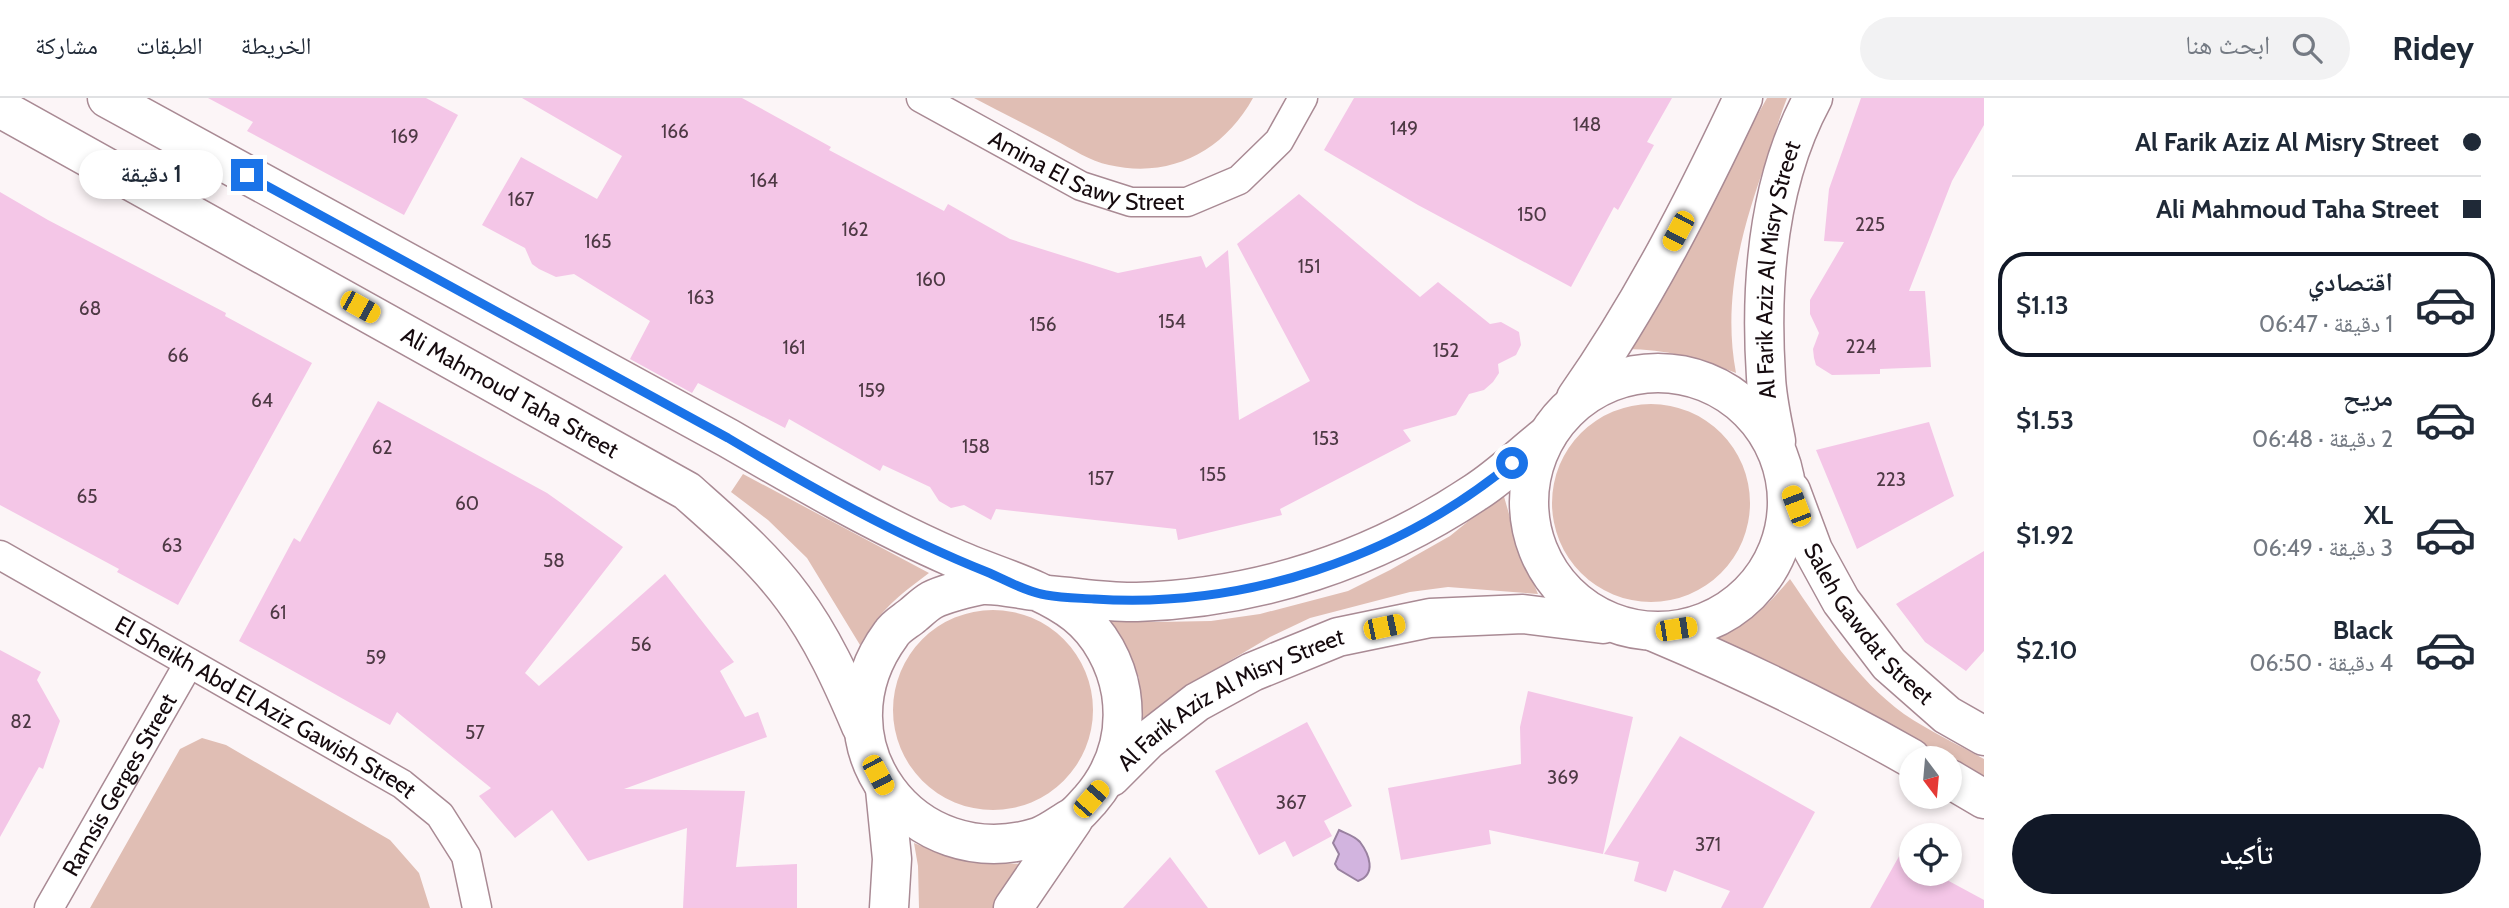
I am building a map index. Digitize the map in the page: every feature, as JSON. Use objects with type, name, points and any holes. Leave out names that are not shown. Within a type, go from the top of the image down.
[{"type":"street","points":[[107,98],[866,516],[954,559],[1039,593],[1077,615],[1102,643],[1118,676],[1124,713],[1119,750],[1104,784],[1078,814],[1013,908]]},
{"type":"street","name":"Amina El Sawy Street","points":[[921,98],[1081,186],[1131,202],[1187,202],[1239,180],[1279,141],[1303,98]]},
{"type":"street","points":[[1743,98],[1657,271],[1616,339],[1559,421],[1531,477],[1530,523],[1546,567],[1576,603],[1616,625],[1654,632],[1745,670],[1833,714],[1899,751]]},
{"type":"street","name":"Al Farik Aziz Al Misry Street","points":[[1776,447],[1766,380],[1763,312],[1769,244],[1782,177],[1813,98]]},
{"type":"street","name":"Ali Mahmoud Taha Street","points":[[0,108],[687,491],[744,541],[793,598],[832,661],[863,729]]},
{"type":"street","points":[[1078,814],[1041,837],[998,845],[955,840],[916,820],[885,789],[870,761],[863,729],[868,678],[892,632],[933,600],[983,585],[1135,602],[1226,594],[1315,572],[1399,538],[1477,492],[1559,421],[1611,381],[1659,373],[1707,382],[1748,407],[1776,447],[1787,483],[1786,528],[1769,570],[1739,604],[1698,625],[1654,632]]},
{"type":"street","name":"Saleh Gawdat Street","points":[[1787,483],[1813,550],[1841,601],[1889,664],[1947,715],[1984,736]]},
{"type":"street","name":"El Sheikh Abd El Aziz Gawish Street","points":[[0,555],[402,784],[440,815],[466,856],[477,908]]},
{"type":"street","name":"Al Farik Aziz Al Misry Street","points":[[1104,784],[1148,740],[1197,702],[1252,672],[1338,637],[1430,618],[1523,614],[1616,625]]},
{"type":"street","name":"Ramsis Gerges Street","points":[[49,908],[189,663]]},
{"type":"street","points":[[1962,786],[1984,799]]},
{"type":"street","points":[[885,789],[892,859],[889,908]]},
{"type":"shaded area","points":[[974,98],[1253,98],[1241,117],[1226,133],[1193,157],[1153,168],[1131,168],[1088,158]]},
{"type":"shaded area","points":[[1767,98],[1787,98],[1750,211],[1737,264],[1731,318],[1736,373],[1682,355],[1626,349]]},
{"type":"shaded area","points":[[1651,404],[1689,412],[1721,433],[1742,465],[1750,503],[1742,541],[1721,573],[1689,594],[1651,602],[1613,594],[1581,573],[1560,541],[1552,503],[1560,465],[1581,433],[1613,412]]},
{"type":"shaded area","points":[[743,474],[929,573],[890,604],[860,645],[807,558],[768,520],[731,492]]},
{"type":"shaded area","points":[[1503,493],[1519,549],[1538,594],[1448,587],[1410,592],[1310,618],[1270,637],[1226,663],[1140,720],[1139,678],[1127,649],[1104,619],[1211,621],[1260,614],[1348,591],[1450,536]]},
{"type":"shaded area","points":[[1790,579],[1841,651],[1871,685],[1904,714],[1960,746],[1914,746],[1717,638],[1739,627],[1774,597]]},
{"type":"shaded area","points":[[993,610],[1031,617],[1064,639],[1086,672],[1093,710],[1086,748],[1064,781],[1031,803],[993,810],[955,803],[922,781],[900,748],[893,710],[900,672],[922,639],[955,617]]},
{"type":"shaded area","points":[[202,738],[226,745],[390,840],[419,873],[430,908],[90,908],[180,749]]},
{"type":"shaded area","points":[[1962,747],[1984,759],[1984,784],[1962,772]]},
{"type":"shaded area","points":[[1339,830],[1358,840],[1370,863],[1368,874],[1358,881],[1338,869],[1335,864],[1339,854],[1333,843]]},
{"type":"shaded area","points":[[914,843],[967,859],[1023,864],[996,908],[919,908],[918,866]]},
{"type":"building","points":[[208,98],[426,98],[458,115],[404,215],[247,131],[253,122]]},
{"type":"building","points":[[522,98],[742,98],[831,147],[829,150],[944,211],[948,204],[1010,239],[1118,273],[1201,256],[1206,268],[1228,250],[1239,420],[1310,381],[1237,244],[1299,194],[1420,297],[1438,282],[1490,324],[1501,322],[1519,332],[1521,345],[1516,355],[1498,364],[1499,373],[1493,382],[1484,390],[1469,394],[1456,415],[1403,430],[1411,441],[1280,509],[1282,515],[1178,540],[1176,529],[996,509],[991,520],[964,505],[951,508],[939,501],[930,487],[883,465],[880,471],[789,419],[785,428],[698,383],[692,393],[630,359],[650,321],[574,274],[556,277],[539,269],[532,264],[525,248],[482,225],[521,157],[597,199],[622,156]]},
{"type":"building","points":[[1354,98],[1672,98],[1647,142],[1654,145],[1618,210],[1614,207],[1571,287],[1418,205],[1324,150]]},
{"type":"building","points":[[1861,98],[1984,98],[1984,125],[1952,181],[1909,291],[1925,291],[1931,367],[1880,369],[1880,374],[1832,375],[1816,365],[1813,349],[1819,333],[1810,314],[1810,300],[1844,242],[1824,241],[1829,189]]},
{"type":"building","points":[[0,192],[226,313],[225,316],[312,363],[178,605],[117,572],[119,569],[0,505]]},
{"type":"building","points":[[378,401],[547,493],[623,547],[525,673],[539,686],[665,574],[734,662],[720,671],[745,717],[758,712],[767,737],[624,789],[745,791],[736,867],[797,864],[797,908],[683,908],[687,828],[588,861],[552,810],[515,838],[479,796],[491,788],[397,712],[390,725],[239,641],[294,538],[300,542]]},
{"type":"building","points":[[1929,422],[1954,496],[1857,549],[1816,450]]},
{"type":"building","points":[[1984,551],[1984,651],[1966,671],[1925,642],[1896,604]]},
{"type":"building","points":[[0,650],[41,672],[37,680],[60,721],[43,769],[39,767],[0,837]]},
{"type":"building","points":[[1528,691],[1633,717],[1603,854],[1489,830],[1491,844],[1401,860],[1388,788],[1521,764],[1520,727]]},
{"type":"building","points":[[1307,722],[1352,806],[1324,821],[1332,836],[1293,857],[1285,841],[1259,855],[1215,771]]},
{"type":"building","points":[[1680,736],[1815,812],[1763,908],[1721,908],[1730,891],[1674,870],[1666,892],[1634,881],[1639,862],[1604,854]]},
{"type":"building","points":[[1899,856],[1899,886],[1958,886],[1984,900],[1984,908],[1870,908]]},
{"type":"building","points":[[1170,857],[1208,908],[1123,908]]},
{"type":"route","points":[[247,175],[877,522],[954,559],[1045,595],[1135,602],[1226,594],[1315,572],[1399,538],[1477,492],[1512,463]]}]
